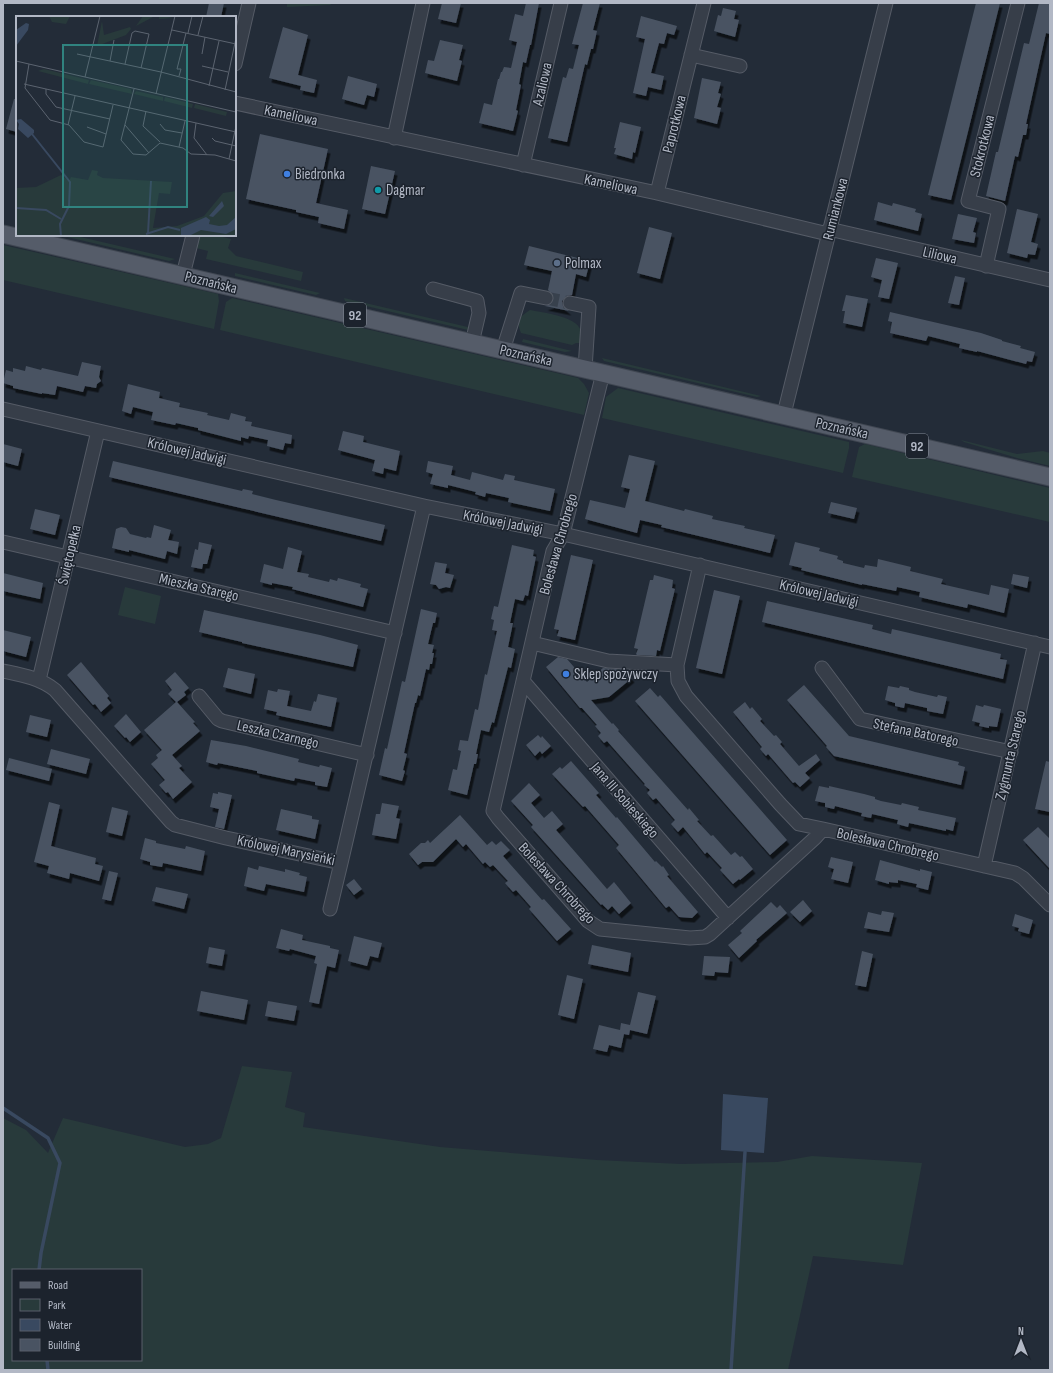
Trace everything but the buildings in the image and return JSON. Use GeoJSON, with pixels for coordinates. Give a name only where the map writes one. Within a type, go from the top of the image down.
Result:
{"type":"FeatureCollection","features":[{"type":"Feature","properties":{"kind":"main road","name":"Poznańska"},"geometry":{"type":"LineString","coordinates":[[3,234],[784,414],[1050,477]]}},
{"type":"Feature","properties":{"kind":"street"},"geometry":{"type":"LineString","coordinates":[[236,60],[249,3]]}},
{"type":"Feature","properties":{"kind":"street"},"geometry":{"type":"LineString","coordinates":[[394,138],[423,3]]}},
{"type":"Feature","properties":{"kind":"street","name":"Azaliowa"},"geometry":{"type":"LineString","coordinates":[[523,165],[561,3]]}},
{"type":"Feature","properties":{"kind":"street","name":"Paprotkowa"},"geometry":{"type":"LineString","coordinates":[[657,194],[704,3]]}},
{"type":"Feature","properties":{"kind":"street","name":"Rumiankowa"},"geometry":{"type":"LineString","coordinates":[[784,414],[886,3]]}},
{"type":"Feature","properties":{"kind":"street","name":"Stokrotkowa"},"geometry":{"type":"LineString","coordinates":[[986,266],[1000,209],[968,201],[1018,3]]}},
{"type":"Feature","properties":{"kind":"street"},"geometry":{"type":"LineString","coordinates":[[691,55],[740,66]]}},
{"type":"Feature","properties":{"kind":"street","name":"Kameliowa"},"geometry":{"type":"LineString","coordinates":[[236,103],[829,231]]}},
{"type":"Feature","properties":{"kind":"street","name":"Liliowa"},"geometry":{"type":"LineString","coordinates":[[829,231],[1050,280]]}},
{"type":"Feature","properties":{"kind":"street"},"geometry":{"type":"LineString","coordinates":[[183,275],[193,236]]}},
{"type":"Feature","properties":{"kind":"street"},"geometry":{"type":"LineString","coordinates":[[433,290],[477,301],[479,313],[472,343]]}},
{"type":"Feature","properties":{"kind":"street"},"geometry":{"type":"LineString","coordinates":[[504,350],[521,293],[546,298]]}},
{"type":"Feature","properties":{"kind":"street"},"geometry":{"type":"LineString","coordinates":[[570,303],[589,307],[585,369]]}},
{"type":"Feature","properties":{"kind":"street","name":"Bolesława Chrobrego"},"geometry":{"type":"LineString","coordinates":[[603,373],[563,534],[553,551],[493,811],[498,818],[588,921],[600,929],[690,938],[705,937],[728,918],[823,829],[1015,873],[1019,875],[1050,905]]}},
{"type":"Feature","properties":{"kind":"street","name":"Królowej Jadwigi"},"geometry":{"type":"LineString","coordinates":[[3,409],[424,506],[563,534],[700,565],[1050,647]]}},
{"type":"Feature","properties":{"kind":"street","name":"Świętopełka"},"geometry":{"type":"LineString","coordinates":[[39,680],[98,431]]}},
{"type":"Feature","properties":{"kind":"street","name":"Królowej Marysieńki"},"geometry":{"type":"LineString","coordinates":[[3,671],[39,680],[55,690],[170,822],[175,825],[226,838],[341,863],[424,506]]}},
{"type":"Feature","properties":{"kind":"street","name":"Mieszka Starego"},"geometry":{"type":"LineString","coordinates":[[3,542],[69,556],[395,633]]}},
{"type":"Feature","properties":{"kind":"street"},"geometry":{"type":"LineString","coordinates":[[700,565],[677,665],[678,681],[681,688],[686,696],[799,824],[823,829]]}},
{"type":"Feature","properties":{"kind":"street"},"geometry":{"type":"LineString","coordinates":[[532,643],[608,661],[677,665]]}},
{"type":"Feature","properties":{"kind":"street","name":"Zygmunta Starego"},"geometry":{"type":"LineString","coordinates":[[984,866],[1035,643]]}},
{"type":"Feature","properties":{"kind":"street","name":"Stefana Batorego"},"geometry":{"type":"LineString","coordinates":[[822,668],[860,719],[1011,752]]}},
{"type":"Feature","properties":{"kind":"street","name":"Jana III Sobieskiego"},"geometry":{"type":"LineString","coordinates":[[523,681],[728,918]]}},
{"type":"Feature","properties":{"kind":"street","name":"Leszka Czarnego"},"geometry":{"type":"LineString","coordinates":[[199,696],[218,719],[222,721],[367,755]]}},
{"type":"Feature","properties":{"kind":"street"},"geometry":{"type":"LineString","coordinates":[[330,909],[341,863]]}},
{"type":"Feature","properties":{"kind":"green space"},"geometry":{"type":"Polygon","coordinates":[[[287,3],[333,3],[330,5],[287,7],[287,3]]]}},
{"type":"Feature","properties":{"kind":"green space"},"geometry":{"type":"Polygon","coordinates":[[[63,236],[76,236],[175,259],[169,261],[63,236]]]}},
{"type":"Feature","properties":{"kind":"green space"},"geometry":{"type":"Polygon","coordinates":[[[199,236],[223,236],[231,239],[228,248],[236,256],[303,272],[301,281],[206,259],[208,251],[196,248],[199,236]]]}},
{"type":"Feature","properties":{"kind":"green space"},"geometry":{"type":"Polygon","coordinates":[[[3,245],[218,294],[219,301],[214,329],[3,280],[3,245]]]}},
{"type":"Feature","properties":{"kind":"green space"},"geometry":{"type":"Polygon","coordinates":[[[235,273],[320,293],[316,295],[235,276],[235,273]]]}},
{"type":"Feature","properties":{"kind":"green space"},"geometry":{"type":"Polygon","coordinates":[[[232,298],[578,378],[584,384],[589,393],[584,415],[220,330],[226,302],[232,298]]]}},
{"type":"Feature","properties":{"kind":"green space"},"geometry":{"type":"Polygon","coordinates":[[[344,298],[472,328],[468,330],[345,301],[344,298]]]}},
{"type":"Feature","properties":{"kind":"green space"},"geometry":{"type":"Polygon","coordinates":[[[530,310],[560,316],[575,323],[580,328],[582,334],[581,343],[572,345],[521,333],[519,322],[521,317],[530,310]]]}},
{"type":"Feature","properties":{"kind":"green space"},"geometry":{"type":"Polygon","coordinates":[[[523,339],[572,351],[565,352],[522,342],[523,339]]]}},
{"type":"Feature","properties":{"kind":"green space"},"geometry":{"type":"Polygon","coordinates":[[[602,358],[761,396],[757,397],[604,361],[602,358]]]}},
{"type":"Feature","properties":{"kind":"green space"},"geometry":{"type":"Polygon","coordinates":[[[618,388],[849,442],[843,473],[602,418],[606,397],[618,388]]]}},
{"type":"Feature","properties":{"kind":"green space"},"geometry":{"type":"Polygon","coordinates":[[[961,440],[1017,454],[1043,451],[1050,453],[1050,466],[1017,458],[961,440]]]}},
{"type":"Feature","properties":{"kind":"green space"},"geometry":{"type":"Polygon","coordinates":[[[865,444],[1050,488],[1050,522],[852,477],[859,447],[865,444]]]}},
{"type":"Feature","properties":{"kind":"green space"},"geometry":{"type":"Polygon","coordinates":[[[125,587],[161,596],[155,624],[118,615],[125,587]]]}},
{"type":"Feature","properties":{"kind":"green space"},"geometry":{"type":"Polygon","coordinates":[[[242,1066],[292,1072],[285,1107],[305,1113],[303,1127],[440,1147],[597,1160],[681,1164],[777,1162],[812,1156],[922,1163],[903,1265],[813,1256],[788,1370],[3,1370],[3,1118],[26,1130],[48,1153],[63,1118],[185,1147],[208,1144],[221,1138],[242,1066]]]}},
{"type":"Feature","properties":{"kind":"water"},"geometry":{"type":"Polygon","coordinates":[[[723,1094],[768,1098],[764,1153],[721,1150],[723,1094]]]}},
{"type":"Feature","properties":{"kind":"waterway"},"geometry":{"type":"LineString","coordinates":[[3,1108],[48,1138],[60,1163],[41,1253],[39,1269]]}},
{"type":"Feature","properties":{"kind":"waterway"},"geometry":{"type":"LineString","coordinates":[[731,1370],[745,1152]]}},
{"type":"Feature","properties":{"kind":"waterway"},"geometry":{"type":"LineString","coordinates":[[47,1361],[48,1370]]}},
{"type":"Feature","properties":{"kind":"tunnel"},"geometry":{"type":"LineString","coordinates":[[546,298],[570,303]]}},
{"type":"Feature","properties":{"kind":"place","name":"Biedronka"},"geometry":{"type":"Point","coordinates":[287,174]}},
{"type":"Feature","properties":{"kind":"place","name":"Dagmar"},"geometry":{"type":"Point","coordinates":[378,190]}},
{"type":"Feature","properties":{"kind":"place","name":"Polmax"},"geometry":{"type":"Point","coordinates":[557,263]}},
{"type":"Feature","properties":{"kind":"place","name":"Sklep spożywczy"},"geometry":{"type":"Point","coordinates":[566,674]}}]}
